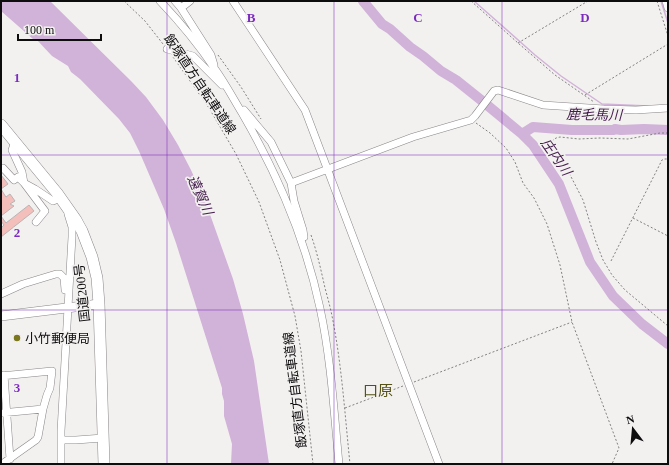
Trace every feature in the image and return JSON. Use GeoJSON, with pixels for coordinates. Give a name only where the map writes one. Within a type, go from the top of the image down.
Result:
{"type":"FeatureCollection","features":[{"type":"Feature","properties":{"kind":"highway","name":"国道200号"},"geometry":{"type":"LineString","coordinates":[[1,124],[63,201],[88,243],[97,278],[99,304],[104,464]]}},
{"type":"Feature","properties":{"kind":"main road"},"geometry":{"type":"LineString","coordinates":[[1,316],[99,304]]}},
{"type":"Feature","properties":{"kind":"street"},"geometry":{"type":"LineString","coordinates":[[160,1],[177,20],[215,69],[259,141],[285,196],[305,251],[325,332],[339,464]]}},
{"type":"Feature","properties":{"kind":"street"},"geometry":{"type":"LineString","coordinates":[[174,1],[181,8],[211,56],[215,69]]}},
{"type":"Feature","properties":{"kind":"street"},"geometry":{"type":"LineString","coordinates":[[181,8],[190,1]]}},
{"type":"Feature","properties":{"kind":"street"},"geometry":{"type":"LineString","coordinates":[[233,1],[305,110],[439,464]]}},
{"type":"Feature","properties":{"kind":"street"},"geometry":{"type":"LineString","coordinates":[[666,1],[668,8]]}},
{"type":"Feature","properties":{"kind":"street"},"geometry":{"type":"LineString","coordinates":[[168,49],[193,56],[231,94],[271,142],[291,183],[294,201],[303,230],[305,251]]}},
{"type":"Feature","properties":{"kind":"street"},"geometry":{"type":"LineString","coordinates":[[291,183],[413,137],[473,118],[494,91],[498,90],[543,105],[636,110],[668,108]]}},
{"type":"Feature","properties":{"kind":"street"},"geometry":{"type":"LineString","coordinates":[[15,142],[12,150],[22,172],[24,183],[45,211],[36,222]]}},
{"type":"Feature","properties":{"kind":"street"},"geometry":{"type":"LineString","coordinates":[[1,169],[3,168],[14,180],[18,178],[53,201],[63,201],[72,227],[67,308],[61,464]]}},
{"type":"Feature","properties":{"kind":"street"},"geometry":{"type":"LineString","coordinates":[[1,294],[23,284],[60,274],[64,278],[67,308]]}},
{"type":"Feature","properties":{"kind":"street"},"geometry":{"type":"LineString","coordinates":[[2,464],[10,459],[36,440],[38,437],[43,409],[50,388],[52,371],[3,375],[4,413],[10,459]]}},
{"type":"Feature","properties":{"kind":"street"},"geometry":{"type":"LineString","coordinates":[[4,413],[43,409]]}},
{"type":"Feature","properties":{"kind":"street"},"geometry":{"type":"LineString","coordinates":[[61,440],[103,438]]}},
{"type":"Feature","properties":{"kind":"path","name":"飯塚直方自転車道線"},"geometry":{"type":"LineString","coordinates":[[124,1],[145,22],[168,49],[209,108],[236,154],[256,196],[280,260],[295,316],[301,351],[313,464]]}},
{"type":"Feature","properties":{"kind":"path"},"geometry":{"type":"LineString","coordinates":[[471,1],[555,75],[604,109]]}},
{"type":"Feature","properties":{"kind":"path"},"geometry":{"type":"LineString","coordinates":[[518,43],[588,1]]}},
{"type":"Feature","properties":{"kind":"path"},"geometry":{"type":"LineString","coordinates":[[657,1],[668,36]]}},
{"type":"Feature","properties":{"kind":"path"},"geometry":{"type":"LineString","coordinates":[[585,96],[668,44]]}},
{"type":"Feature","properties":{"kind":"path"},"geometry":{"type":"LineString","coordinates":[[217,53],[241,87],[262,121]]}},
{"type":"Feature","properties":{"kind":"path"},"geometry":{"type":"LineString","coordinates":[[473,118],[506,148],[515,162],[523,183],[534,198],[547,224],[558,258],[572,322],[619,448],[612,464]]}},
{"type":"Feature","properties":{"kind":"path"},"geometry":{"type":"LineString","coordinates":[[668,133],[628,139],[579,139],[560,137],[552,141],[551,145],[553,150],[568,169],[583,200],[598,248],[612,275],[625,290],[668,326]]}},
{"type":"Feature","properties":{"kind":"path"},"geometry":{"type":"LineString","coordinates":[[611,261],[662,160],[668,159]]}},
{"type":"Feature","properties":{"kind":"path"},"geometry":{"type":"LineString","coordinates":[[633,218],[668,236]]}},
{"type":"Feature","properties":{"kind":"path"},"geometry":{"type":"LineString","coordinates":[[350,464],[345,408],[572,322]]}},
{"type":"Feature","properties":{"kind":"water","name":"遠賀川"},"geometry":{"type":"Polygon","coordinates":[[[1,1],[50,1],[146,97],[163,120],[178,145],[207,206],[233,279],[243,314],[254,361],[269,464],[231,464],[232,444],[224,416],[222,388],[164,209],[130,133],[119,119],[80,79],[71,72],[68,66],[52,56],[37,40],[33,39],[1,11],[1,1]]]}},
{"type":"Feature","properties":{"kind":"building"},"geometry":{"type":"Polygon","coordinates":[[[1,175],[8,184],[1,189],[1,175]]]}},
{"type":"Feature","properties":{"kind":"building"},"geometry":{"type":"Polygon","coordinates":[[[1,189],[6,197],[10,194],[15,201],[10,204],[14,206],[1,216],[1,189]]]}},
{"type":"Feature","properties":{"kind":"building"},"geometry":{"type":"Polygon","coordinates":[[[29,205],[34,211],[1,237],[1,228],[4,225],[1,221],[1,216],[6,223],[29,205]]]}},
{"type":"Feature","properties":{"kind":"waterway","name":"庄内川"},"geometry":{"type":"LineString","coordinates":[[363,1],[382,24],[441,71],[456,80],[481,100],[533,145],[559,184],[590,262],[613,296],[642,324],[668,344]]}},
{"type":"Feature","properties":{"kind":"waterway"},"geometry":{"type":"LineString","coordinates":[[474,1],[561,76],[602,104],[648,106]]}},
{"type":"Feature","properties":{"kind":"waterway"},"geometry":{"type":"LineString","coordinates":[[661,1],[668,23]]}},
{"type":"Feature","properties":{"kind":"waterway","name":"鹿毛馬川"},"geometry":{"type":"LineString","coordinates":[[522,134],[533,127],[572,130],[668,130]]}},
{"type":"Feature","properties":{"kind":"place","name":"小竹郵便局"},"geometry":{"type":"Point","coordinates":[17,338]}},
{"type":"Feature","properties":{"kind":"district","name":"口原"},"geometry":{"type":"Point","coordinates":[378,391]}}]}
